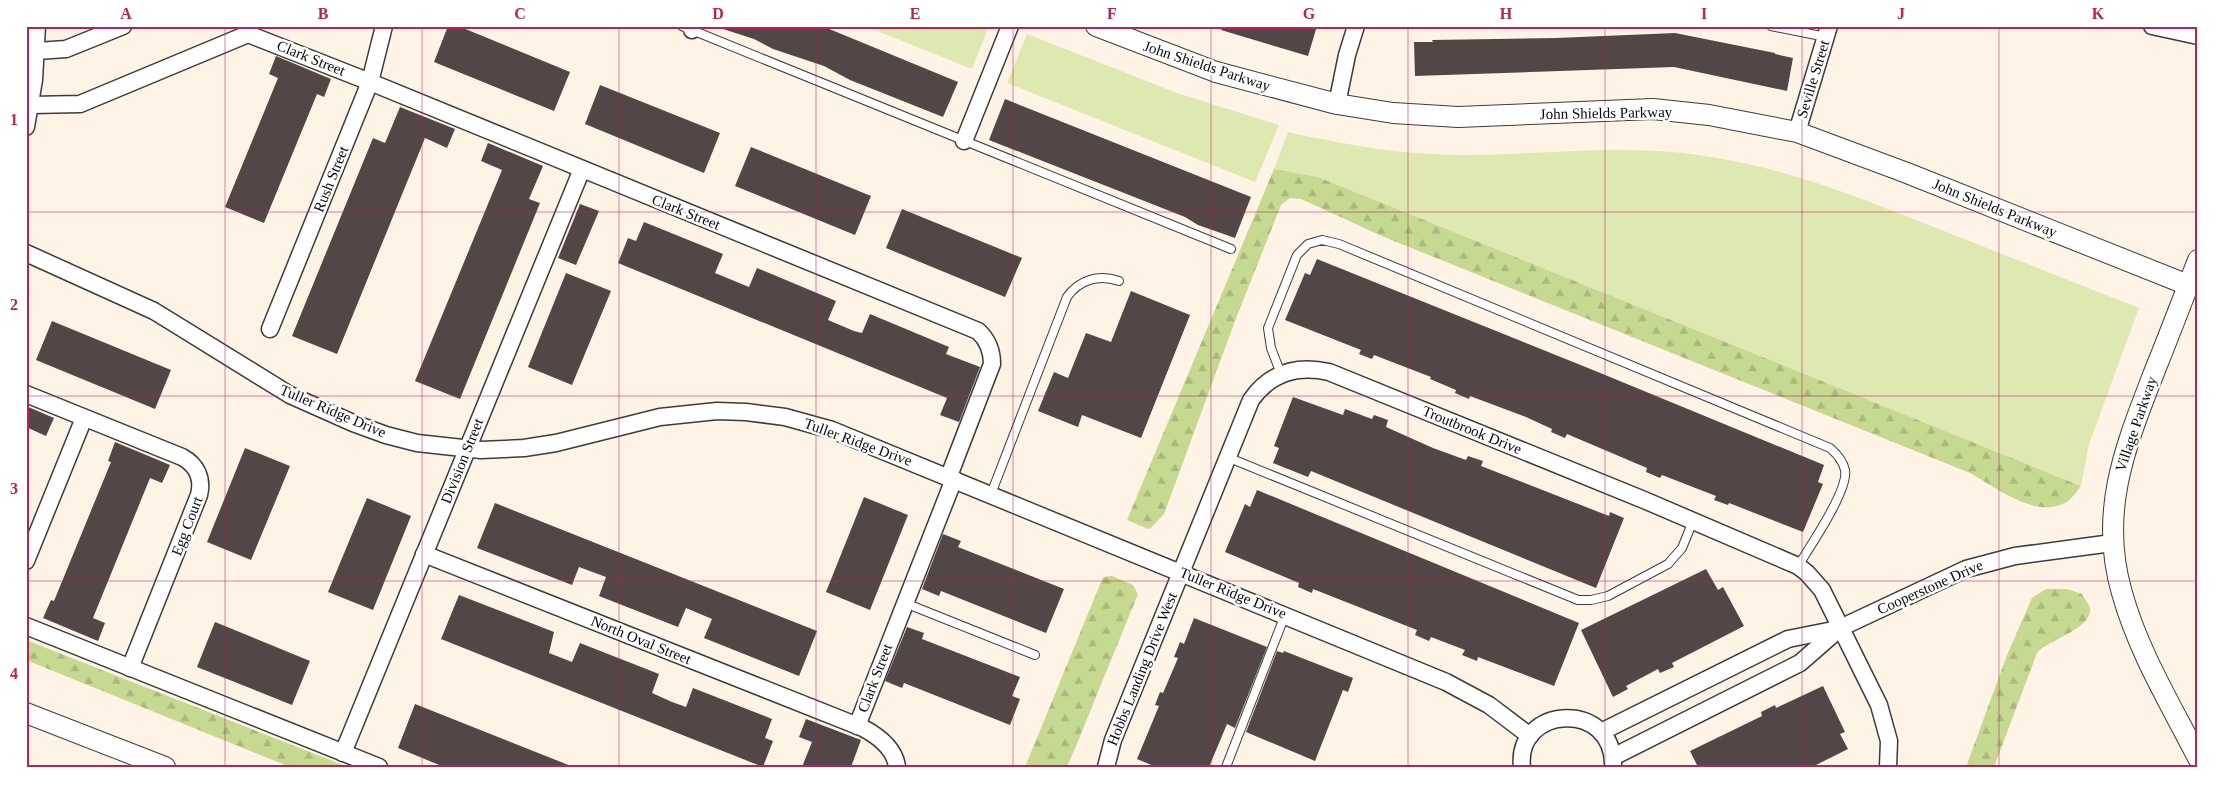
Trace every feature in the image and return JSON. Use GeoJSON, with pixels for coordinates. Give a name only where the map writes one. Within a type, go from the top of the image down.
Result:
{"type":"FeatureCollection","features":[{"type":"Feature","properties":{"kind":"street"},"geometry":{"type":"LineString","coordinates":[[26,127],[31,105],[37,51],[37,26]]}},
{"type":"Feature","properties":{"kind":"street"},"geometry":{"type":"LineString","coordinates":[[37,51],[66,49],[123,26]]}},
{"type":"Feature","properties":{"kind":"street","name":"Rush Street"},"geometry":{"type":"LineString","coordinates":[[270,330],[370,82],[384,26]]}},
{"type":"Feature","properties":{"kind":"street"},"geometry":{"type":"LineString","coordinates":[[964,141],[1010,26]]}},
{"type":"Feature","properties":{"kind":"street","name":"John Shields Parkway"},"geometry":{"type":"LineString","coordinates":[[1096,26],[1216,72],[1337,104],[1393,112],[1458,117],[1653,110],[1709,115],[1797,132],[1907,173],[2190,292]]}},
{"type":"Feature","properties":{"kind":"street"},"geometry":{"type":"LineString","coordinates":[[1337,104],[1347,55],[1356,26]]}},
{"type":"Feature","properties":{"kind":"street"},"geometry":{"type":"LineString","coordinates":[[2152,26],[2198,36]]}},
{"type":"Feature","properties":{"kind":"street"},"geometry":{"type":"LineString","coordinates":[[31,105],[80,104],[248,30]]}},
{"type":"Feature","properties":{"kind":"street","name":"Clark Street"},"geometry":{"type":"LineString","coordinates":[[248,30],[370,82],[978,331],[988,343],[992,364],[952,477],[857,726],[869,731],[887,746],[894,756],[897,767]]}},
{"type":"Feature","properties":{"kind":"street","name":"Seville Street"},"geometry":{"type":"LineString","coordinates":[[1797,132],[1827,32]]}},
{"type":"Feature","properties":{"kind":"street","name":"Division Street"},"geometry":{"type":"LineString","coordinates":[[343,753],[582,169]]}},
{"type":"Feature","properties":{"kind":"street","name":"Tuller Ridge Drive"},"geometry":{"type":"LineString","coordinates":[[26,253],[154,312],[270,384],[332,414],[401,439],[432,446],[467,449],[510,449],[540,446],[674,414],[717,411],[746,412],[799,420],[832,430],[952,477],[1446,682],[1489,705],[1530,736]]}},
{"type":"Feature","properties":{"kind":"street","name":"Village Parkway"},"geometry":{"type":"LineString","coordinates":[[2198,260],[2190,292],[2122,458],[2114,495],[2112,543],[2121,592],[2133,625],[2198,758]]}},
{"type":"Feature","properties":{"kind":"street","name":"Troutbrook Drive"},"geometry":{"type":"LineString","coordinates":[[1181,572],[1251,400],[1266,383],[1281,374],[1307,368],[1329,372],[1798,566],[1822,590],[1883,714],[1889,740],[1888,767]]}},
{"type":"Feature","properties":{"kind":"street","name":"Egg Court"},"geometry":{"type":"LineString","coordinates":[[26,394],[182,457],[194,466],[200,480],[199,495],[130,668]]}},
{"type":"Feature","properties":{"kind":"street"},"geometry":{"type":"LineString","coordinates":[[26,561],[84,418]]}},
{"type":"Feature","properties":{"kind":"street","name":"Cooperstone Drive"},"geometry":{"type":"LineString","coordinates":[[1601,732],[1788,639],[1841,628],[1932,583],[1982,563],[2015,556],[2112,543]]}},
{"type":"Feature","properties":{"kind":"street","name":"North Oval Street"},"geometry":{"type":"LineString","coordinates":[[424,554],[857,726]]}},
{"type":"Feature","properties":{"kind":"street","name":"Hobbs Landing Drive West"},"geometry":{"type":"LineString","coordinates":[[1106,767],[1113,740],[1181,572]]}},
{"type":"Feature","properties":{"kind":"street"},"geometry":{"type":"LineString","coordinates":[[26,626],[379,767]]}},
{"type":"Feature","properties":{"kind":"street","name":"Cooperstone Drive"},"geometry":{"type":"LineString","coordinates":[[1613,762],[1800,664],[1841,628]]}},
{"type":"Feature","properties":{"kind":"street"},"geometry":{"type":"LineString","coordinates":[[26,713],[165,767]]}},
{"type":"Feature","properties":{"kind":"street"},"geometry":{"type":"LineString","coordinates":[[1522,767],[1524,748],[1530,736],[1546,722],[1566,717],[1587,721],[1601,732],[1607,740],[1613,762]]}},
{"type":"Feature","properties":{"kind":"lane"},"geometry":{"type":"LineString","coordinates":[[1771,26],[1827,32]]}},
{"type":"Feature","properties":{"kind":"lane"},"geometry":{"type":"LineString","coordinates":[[689,28],[1231,249]]}},
{"type":"Feature","properties":{"kind":"lane"},"geometry":{"type":"LineString","coordinates":[[1281,374],[1271,348],[1268,328],[1297,255],[1308,244],[1322,240],[1339,244],[1830,448],[1840,457],[1845,471],[1843,488],[1798,566]]}},
{"type":"Feature","properties":{"kind":"lane"},"geometry":{"type":"LineString","coordinates":[[991,494],[1067,297],[1075,287],[1087,280],[1100,277],[1119,281]]}},
{"type":"Feature","properties":{"kind":"lane"},"geometry":{"type":"LineString","coordinates":[[1227,457],[1578,600],[1592,600],[1608,596],[1668,564],[1682,548],[1693,521]]}},
{"type":"Feature","properties":{"kind":"lane"},"geometry":{"type":"LineString","coordinates":[[905,603],[1035,655]]}},
{"type":"Feature","properties":{"kind":"lane"},"geometry":{"type":"LineString","coordinates":[[1226,767],[1285,615]]}},
{"type":"Feature","properties":{"kind":"green space"},"geometry":{"type":"Polygon","coordinates":[[[865,26],[989,26],[972,69],[865,26]]]}},
{"type":"Feature","properties":{"kind":"green space"},"geometry":{"type":"Polygon","coordinates":[[[1027,34],[1177,93],[1279,125],[1255,182],[1007,83],[1027,34]]]}},
{"type":"Feature","properties":{"kind":"green space"},"geometry":{"type":"Polygon","coordinates":[[[1288,132],[1353,145],[1441,155],[1639,150],[1698,155],[1729,160],[1789,174],[1847,193],[2139,308],[2089,444],[2081,486],[1318,177],[1274,169],[1288,132]]]}},
{"type":"Feature","properties":{"kind":"green space"},"geometry":{"type":"Polygon","coordinates":[[[1274,169],[1318,177],[2081,486],[2065,503],[2054,507],[2041,507],[2029,504],[2003,493],[1970,473],[1384,237],[1301,199],[1290,198],[1281,205],[1235,321],[1164,514],[1148,529],[1127,520],[1274,169]]]}},
{"type":"Feature","properties":{"kind":"green space"},"geometry":{"type":"Polygon","coordinates":[[[1112,576],[1133,585],[1138,594],[1067,767],[1025,767],[1103,577],[1112,576]]]}},
{"type":"Feature","properties":{"kind":"green space"},"geometry":{"type":"Polygon","coordinates":[[[2046,589],[2067,589],[2082,594],[2090,608],[2089,615],[2078,628],[2037,653],[1994,767],[1966,767],[2007,655],[2032,598],[2046,589]]]}},
{"type":"Feature","properties":{"kind":"green space"},"geometry":{"type":"Polygon","coordinates":[[[26,640],[348,767],[290,767],[26,660],[26,640]]]}},
{"type":"Feature","properties":{"kind":"building"},"geometry":{"type":"Polygon","coordinates":[[[448,26],[458,26],[570,72],[554,111],[434,62],[448,26]]]}},
{"type":"Feature","properties":{"kind":"building"},"geometry":{"type":"Polygon","coordinates":[[[723,26],[822,26],[958,82],[943,117],[850,80],[824,66],[773,49],[754,39],[723,29],[723,26]]]}},
{"type":"Feature","properties":{"kind":"building"},"geometry":{"type":"Polygon","coordinates":[[[1222,26],[1317,26],[1308,56],[1221,30],[1222,26]]]}},
{"type":"Feature","properties":{"kind":"building"},"geometry":{"type":"Polygon","coordinates":[[[1675,33],[1793,58],[1787,91],[1674,67],[1415,76],[1414,42],[1675,33]]]}},
{"type":"Feature","properties":{"kind":"building"},"geometry":{"type":"Polygon","coordinates":[[[276,56],[331,79],[324,97],[317,94],[264,223],[225,207],[278,78],[269,74],[276,56]]]}},
{"type":"Feature","properties":{"kind":"building"},"geometry":{"type":"Polygon","coordinates":[[[600,85],[720,133],[704,173],[585,124],[600,85]]]}},
{"type":"Feature","properties":{"kind":"building"},"geometry":{"type":"Polygon","coordinates":[[[1005,99],[1251,197],[1235,238],[1198,225],[1185,217],[989,140],[1005,99]]]}},
{"type":"Feature","properties":{"kind":"building"},"geometry":{"type":"Polygon","coordinates":[[[400,107],[455,129],[447,148],[425,138],[337,354],[292,336],[373,138],[385,143],[400,107]]]}},
{"type":"Feature","properties":{"kind":"building"},"geometry":{"type":"Polygon","coordinates":[[[488,143],[543,166],[529,199],[540,203],[460,399],[415,381],[502,170],[481,161],[488,143]]]}},
{"type":"Feature","properties":{"kind":"building"},"geometry":{"type":"Polygon","coordinates":[[[751,147],[871,196],[855,235],[735,186],[751,147]]]}},
{"type":"Feature","properties":{"kind":"building"},"geometry":{"type":"Polygon","coordinates":[[[580,204],[599,211],[576,265],[558,258],[580,204]]]}},
{"type":"Feature","properties":{"kind":"building"},"geometry":{"type":"Polygon","coordinates":[[[902,209],[1022,258],[1005,297],[886,248],[902,209]]]}},
{"type":"Feature","properties":{"kind":"building"},"geometry":{"type":"Polygon","coordinates":[[[644,222],[723,254],[715,273],[749,287],[757,268],[836,301],[828,320],[854,331],[862,333],[870,314],[949,347],[946,354],[980,367],[959,422],[940,415],[947,398],[618,263],[628,238],[636,241],[644,222]]]}},
{"type":"Feature","properties":{"kind":"building"},"geometry":{"type":"Polygon","coordinates":[[[1317,259],[1824,465],[1818,482],[1823,484],[1803,532],[1729,503],[1728,505],[1714,500],[1716,496],[1662,475],[1660,478],[1646,472],[1647,468],[1567,434],[1565,438],[1551,432],[1552,429],[1526,417],[1470,396],[1469,399],[1455,393],[1456,390],[1430,379],[1431,377],[1374,355],[1372,359],[1359,354],[1361,350],[1285,320],[1305,273],[1310,275],[1317,259]]]}},
{"type":"Feature","properties":{"kind":"building"},"geometry":{"type":"Polygon","coordinates":[[[566,273],[611,291],[572,385],[528,367],[566,273]]]}},
{"type":"Feature","properties":{"kind":"building"},"geometry":{"type":"Polygon","coordinates":[[[1131,291],[1190,315],[1141,438],[1082,415],[1078,427],[1038,411],[1054,372],[1068,378],[1086,333],[1111,342],[1131,291]]]}},
{"type":"Feature","properties":{"kind":"building"},"geometry":{"type":"Polygon","coordinates":[[[52,321],[171,370],[155,409],[36,360],[52,321]]]}},
{"type":"Feature","properties":{"kind":"building"},"geometry":{"type":"Polygon","coordinates":[[[1293,397],[1343,415],[1345,409],[1372,419],[1374,415],[1388,420],[1386,427],[1433,448],[1466,460],[1468,456],[1483,461],[1481,466],[1609,516],[1610,512],[1624,518],[1596,588],[1311,471],[1308,477],[1273,463],[1279,448],[1274,446],[1293,397]]]}},
{"type":"Feature","properties":{"kind":"building"},"geometry":{"type":"Polygon","coordinates":[[[26,406],[54,418],[46,436],[26,427],[26,406]]]}},
{"type":"Feature","properties":{"kind":"building"},"geometry":{"type":"Polygon","coordinates":[[[115,442],[170,465],[162,483],[150,478],[93,618],[105,623],[98,641],[43,618],[51,600],[54,601],[111,462],[108,461],[115,442]]]}},
{"type":"Feature","properties":{"kind":"building"},"geometry":{"type":"Polygon","coordinates":[[[245,448],[290,466],[251,560],[207,542],[245,448]]]}},
{"type":"Feature","properties":{"kind":"building"},"geometry":{"type":"Polygon","coordinates":[[[1257,490],[1579,623],[1554,686],[1478,657],[1477,661],[1462,655],[1465,650],[1431,637],[1429,641],[1415,635],[1417,630],[1313,589],[1312,593],[1298,587],[1299,583],[1225,552],[1245,504],[1250,507],[1257,490]]]}},
{"type":"Feature","properties":{"kind":"building"},"geometry":{"type":"Polygon","coordinates":[[[864,497],[908,515],[870,610],[826,592],[864,497]]]}},
{"type":"Feature","properties":{"kind":"building"},"geometry":{"type":"Polygon","coordinates":[[[367,498],[411,516],[373,610],[328,592],[367,498]]]}},
{"type":"Feature","properties":{"kind":"building"},"geometry":{"type":"Polygon","coordinates":[[[495,503],[817,631],[799,676],[704,638],[712,619],[686,608],[678,627],[599,596],[606,577],[579,567],[572,585],[477,548],[495,503]]]}},
{"type":"Feature","properties":{"kind":"building"},"geometry":{"type":"Polygon","coordinates":[[[943,534],[961,541],[958,547],[1064,589],[1046,633],[941,591],[939,596],[922,589],[943,534]]]}},
{"type":"Feature","properties":{"kind":"building"},"geometry":{"type":"Polygon","coordinates":[[[1706,569],[1718,590],[1723,587],[1744,626],[1672,663],[1674,667],[1660,673],[1658,669],[1626,686],[1628,689],[1613,697],[1581,630],[1706,569]]]}},
{"type":"Feature","properties":{"kind":"building"},"geometry":{"type":"Polygon","coordinates":[[[459,595],[554,632],[549,653],[572,662],[580,643],[659,674],[652,693],[672,702],[686,707],[693,688],[772,719],[765,738],[773,741],[763,767],[441,639],[459,595]]]}},
{"type":"Feature","properties":{"kind":"building"},"geometry":{"type":"Polygon","coordinates":[[[1194,618],[1267,647],[1235,728],[1227,724],[1209,767],[1156,767],[1137,759],[1159,706],[1155,705],[1160,692],[1163,693],[1178,658],[1174,657],[1180,642],[1184,644],[1194,618]]]}},
{"type":"Feature","properties":{"kind":"building"},"geometry":{"type":"Polygon","coordinates":[[[215,622],[310,661],[292,705],[197,667],[215,622]]]}},
{"type":"Feature","properties":{"kind":"building"},"geometry":{"type":"Polygon","coordinates":[[[907,627],[924,633],[922,639],[1020,677],[1012,696],[1020,699],[1010,725],[904,683],[902,688],[885,681],[907,627]]]}},
{"type":"Feature","properties":{"kind":"building"},"geometry":{"type":"Polygon","coordinates":[[[1277,651],[1283,653],[1284,651],[1353,678],[1348,692],[1343,690],[1315,761],[1246,732],[1277,651]]]}},
{"type":"Feature","properties":{"kind":"building"},"geometry":{"type":"Polygon","coordinates":[[[1823,686],[1845,732],[1840,734],[1848,749],[1812,767],[1698,767],[1690,751],[1762,716],[1761,712],[1775,705],[1776,708],[1823,686]]]}},
{"type":"Feature","properties":{"kind":"building"},"geometry":{"type":"Polygon","coordinates":[[[415,704],[571,767],[444,767],[398,748],[415,704]]]}},
{"type":"Feature","properties":{"kind":"building"},"geometry":{"type":"Polygon","coordinates":[[[806,719],[861,740],[851,767],[802,767],[812,742],[799,737],[806,719]]]}}]}
